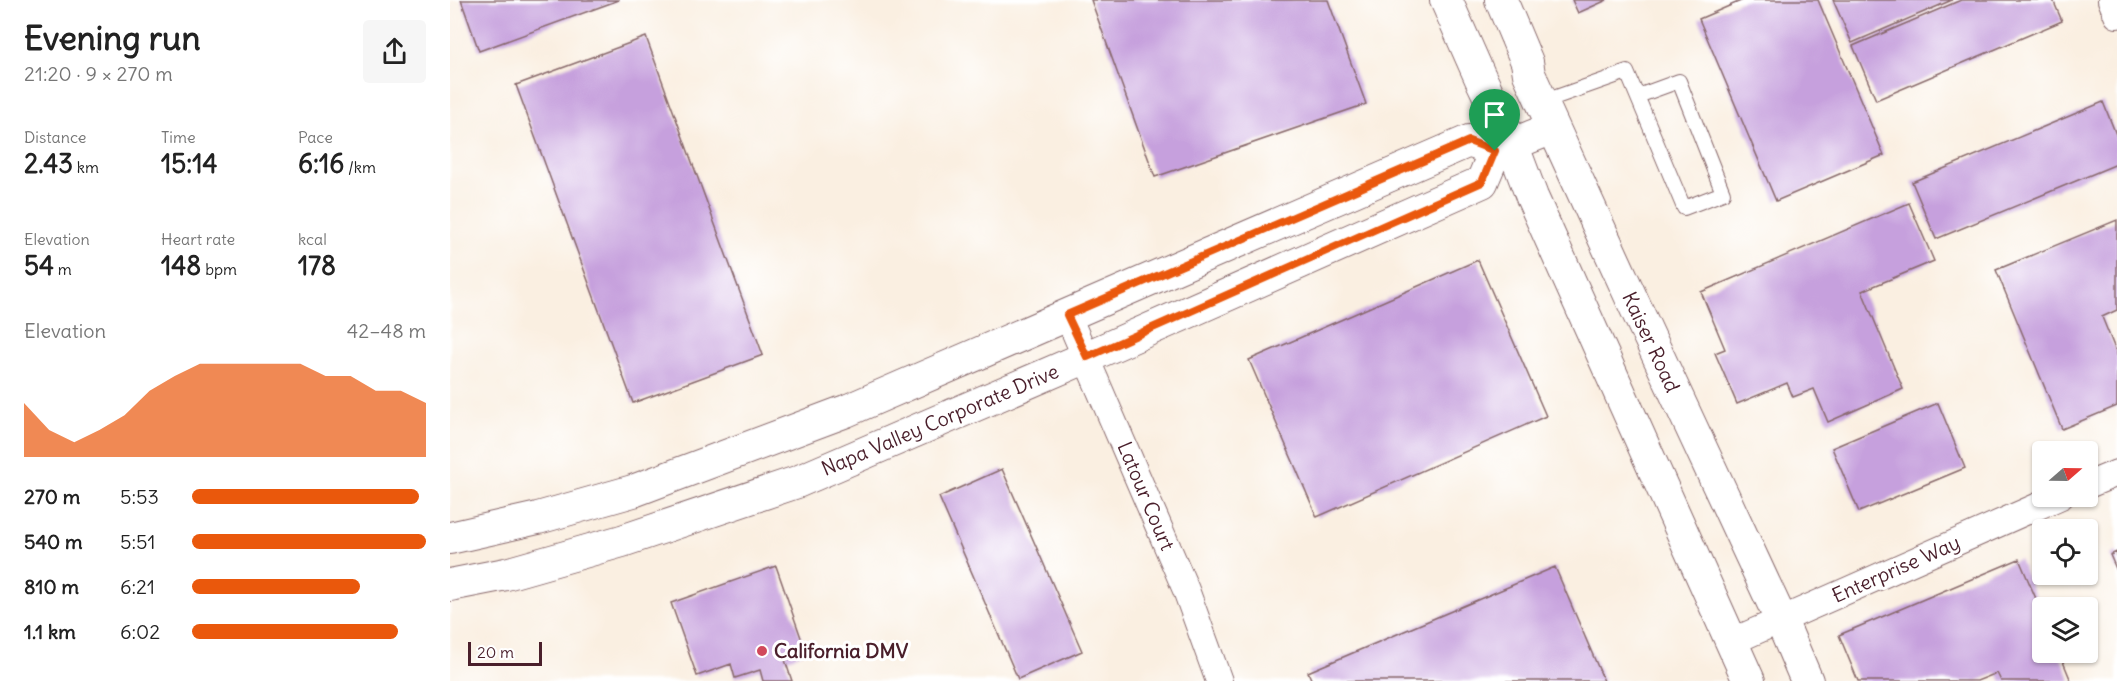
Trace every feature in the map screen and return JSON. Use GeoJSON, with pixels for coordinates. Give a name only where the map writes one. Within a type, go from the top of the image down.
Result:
{"type":"FeatureCollection","features":[{"type":"Feature","properties":{"kind":"street"},"geometry":{"type":"LineString","coordinates":[[1446,0],[1480,77],[1504,148],[1532,198],[1749,681]]}},
{"type":"Feature","properties":{"kind":"street","name":"Kaiser Road"},"geometry":{"type":"LineString","coordinates":[[1501,0],[1548,115],[1807,681]]}},
{"type":"Feature","properties":{"kind":"street"},"geometry":{"type":"LineString","coordinates":[[2111,0],[2117,15]]}},
{"type":"Feature","properties":{"kind":"street"},"geometry":{"type":"LineString","coordinates":[[450,538],[538,518],[643,487],[846,411],[1469,141],[1504,148],[1548,115]]}},
{"type":"Feature","properties":{"kind":"street","name":"Napa Valley Corporate Drive"},"geometry":{"type":"LineString","coordinates":[[450,585],[506,574],[622,541],[797,482],[1087,357],[1482,182],[1504,148]]}},
{"type":"Feature","properties":{"kind":"street","name":"Latour Court"},"geometry":{"type":"LineString","coordinates":[[1067,315],[1186,590],[1219,681]]}},
{"type":"Feature","properties":{"kind":"street"},"geometry":{"type":"LineString","coordinates":[[2098,481],[2117,473]]}},
{"type":"Feature","properties":{"kind":"street","name":"Enterprise Way"},"geometry":{"type":"LineString","coordinates":[[1731,642],[2036,507]]}},
{"type":"Feature","properties":{"kind":"lane"},"geometry":{"type":"LineString","coordinates":[[1548,115],[1628,72],[1684,208],[1723,193],[1679,81],[1638,96]]}},
{"type":"Feature","properties":{"kind":"building"},"geometry":{"type":"Polygon","coordinates":[[[461,0],[619,0],[479,51],[461,0]]]}},
{"type":"Feature","properties":{"kind":"building"},"geometry":{"type":"Polygon","coordinates":[[[1091,0],[1328,0],[1366,104],[1155,177],[1091,0]]]}},
{"type":"Feature","properties":{"kind":"building"},"geometry":{"type":"Polygon","coordinates":[[[1572,0],[1607,0],[1578,13],[1572,0]]]}},
{"type":"Feature","properties":{"kind":"building"},"geometry":{"type":"Polygon","coordinates":[[[1743,0],[1818,0],[1884,155],[1776,201],[1699,19],[1743,0]]]}},
{"type":"Feature","properties":{"kind":"building"},"geometry":{"type":"Polygon","coordinates":[[[1833,0],[1952,0],[1852,43],[1833,0]]]}},
{"type":"Feature","properties":{"kind":"building"},"geometry":{"type":"Polygon","coordinates":[[[1961,0],[2053,0],[2062,21],[1876,100],[1853,46],[1961,0]]]}},
{"type":"Feature","properties":{"kind":"building"},"geometry":{"type":"Polygon","coordinates":[[[646,37],[763,355],[633,403],[516,85],[646,37]]]}},
{"type":"Feature","properties":{"kind":"building"},"geometry":{"type":"Polygon","coordinates":[[[2103,102],[2117,137],[2117,164],[1936,239],[1912,182],[2103,102]]]}},
{"type":"Feature","properties":{"kind":"building"},"geometry":{"type":"Polygon","coordinates":[[[1909,203],[1934,261],[1862,291],[1903,389],[1828,422],[1814,389],[1793,397],[1787,383],[1737,404],[1715,353],[1725,349],[1701,292],[1909,203]]]}},
{"type":"Feature","properties":{"kind":"building"},"geometry":{"type":"Polygon","coordinates":[[[2117,220],[2117,310],[2102,317],[2117,354],[2117,406],[2062,429],[1996,270],[2117,220]]]}},
{"type":"Feature","properties":{"kind":"building"},"geometry":{"type":"Polygon","coordinates":[[[1478,260],[1546,416],[1317,517],[1249,360],[1478,260]]]}},
{"type":"Feature","properties":{"kind":"building"},"geometry":{"type":"Polygon","coordinates":[[[1938,403],[1965,468],[1859,512],[1832,448],[1938,403]]]}},
{"type":"Feature","properties":{"kind":"building"},"geometry":{"type":"Polygon","coordinates":[[[1002,469],[1082,651],[1018,679],[939,497],[1002,469]]]}},
{"type":"Feature","properties":{"kind":"building"},"geometry":{"type":"Polygon","coordinates":[[[2117,552],[2117,571],[2110,555],[2117,552]]]}},
{"type":"Feature","properties":{"kind":"building"},"geometry":{"type":"Polygon","coordinates":[[[2019,559],[2035,597],[2032,597],[2032,663],[2064,663],[2071,681],[2001,681],[1997,673],[1977,681],[1858,681],[1839,635],[2019,559]]]}},
{"type":"Feature","properties":{"kind":"building"},"geometry":{"type":"Polygon","coordinates":[[[776,566],[806,652],[785,660],[792,681],[763,681],[760,670],[735,678],[731,664],[697,676],[671,603],[776,566]]]}},
{"type":"Feature","properties":{"kind":"building"},"geometry":{"type":"Polygon","coordinates":[[[1555,567],[1604,681],[1312,681],[1308,672],[1555,567]]]}},
{"type":"Feature","properties":{"kind":"place","name":"California DMV"},"geometry":{"type":"Point","coordinates":[762,651]}},
{"type":"Feature","properties":{"kind":"route"},"geometry":{"type":"LineString","coordinates":[[1469,141],[1495,151],[1482,182],[1087,357],[1067,315],[1469,141]]}}]}
